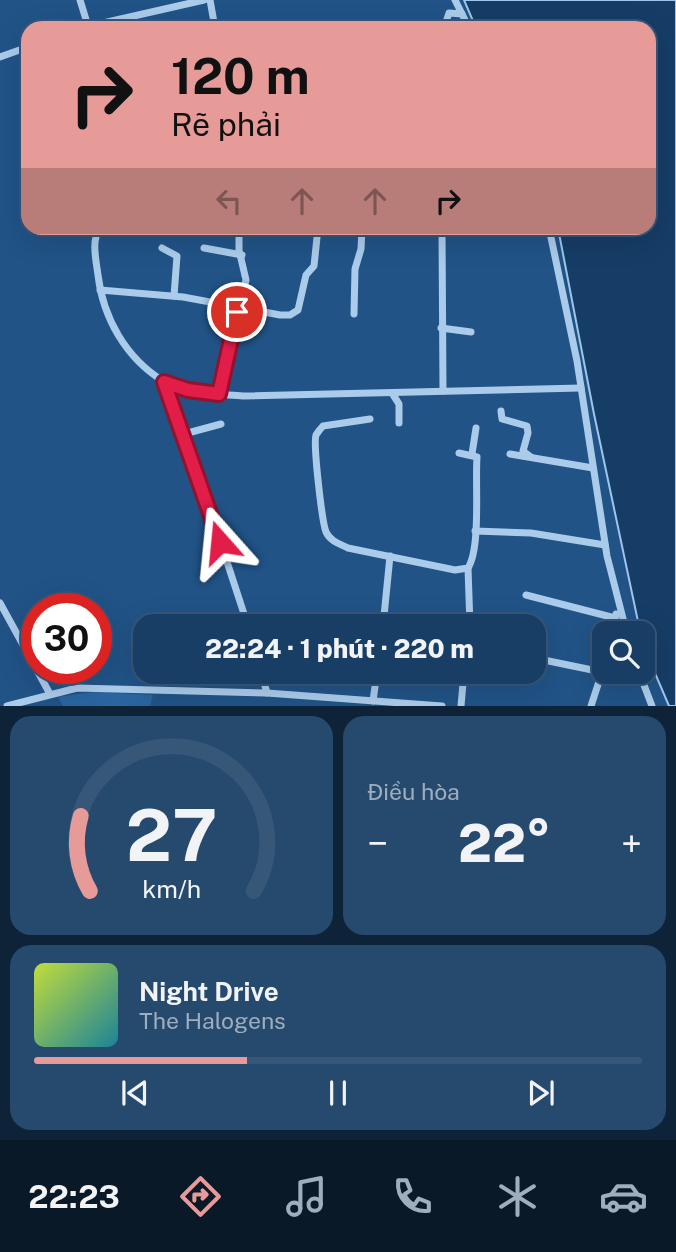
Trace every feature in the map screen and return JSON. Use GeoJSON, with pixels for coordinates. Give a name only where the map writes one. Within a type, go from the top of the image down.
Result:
{"type":"FeatureCollection","features":[{"type":"Feature","properties":{"kind":"street"},"geometry":{"type":"LineString","coordinates":[[80,0],[84,21]]}},
{"type":"Feature","properties":{"kind":"street"},"geometry":{"type":"LineString","coordinates":[[111,21],[204,0]]}},
{"type":"Feature","properties":{"kind":"street"},"geometry":{"type":"LineString","coordinates":[[210,0],[214,21]]}},
{"type":"Feature","properties":{"kind":"street"},"geometry":{"type":"LineString","coordinates":[[455,0],[466,21]]}},
{"type":"Feature","properties":{"kind":"street"},"geometry":{"type":"LineString","coordinates":[[446,21],[449,13],[462,14]]}},
{"type":"Feature","properties":{"kind":"street"},"geometry":{"type":"LineString","coordinates":[[0,57],[21,50]]}},
{"type":"Feature","properties":{"kind":"street"},"geometry":{"type":"LineString","coordinates":[[98,235],[95,243],[100,290],[108,317],[122,341],[140,361],[164,382],[188,390],[219,394],[581,388]]}},
{"type":"Feature","properties":{"kind":"street"},"geometry":{"type":"LineString","coordinates":[[219,394],[246,280],[240,235]]}},
{"type":"Feature","properties":{"kind":"street"},"geometry":{"type":"LineString","coordinates":[[100,290],[174,296],[280,315],[297,312],[306,275],[314,266],[317,235]]}},
{"type":"Feature","properties":{"kind":"street"},"geometry":{"type":"LineString","coordinates":[[354,314],[355,269],[362,235]]}},
{"type":"Feature","properties":{"kind":"street"},"geometry":{"type":"LineString","coordinates":[[442,235],[443,391]]}},
{"type":"Feature","properties":{"kind":"street"},"geometry":{"type":"LineString","coordinates":[[550,235],[581,388],[605,545],[623,621]]}},
{"type":"Feature","properties":{"kind":"street"},"geometry":{"type":"LineString","coordinates":[[162,248],[177,256],[174,296]]}},
{"type":"Feature","properties":{"kind":"street"},"geometry":{"type":"LineString","coordinates":[[204,248],[242,255]]}},
{"type":"Feature","properties":{"kind":"street"},"geometry":{"type":"LineString","coordinates":[[441,328],[471,332]]}},
{"type":"Feature","properties":{"kind":"street"},"geometry":{"type":"LineString","coordinates":[[164,382],[244,614]]}},
{"type":"Feature","properties":{"kind":"street"},"geometry":{"type":"LineString","coordinates":[[392,393],[399,404],[399,423]]}},
{"type":"Feature","properties":{"kind":"street"},"geometry":{"type":"LineString","coordinates":[[500,411],[502,419],[527,426],[523,451],[532,458]]}},
{"type":"Feature","properties":{"kind":"street"},"geometry":{"type":"LineString","coordinates":[[370,419],[323,426],[316,435],[314,463],[320,478],[326,532],[333,541],[348,548],[456,570],[468,568]]}},
{"type":"Feature","properties":{"kind":"street"},"geometry":{"type":"LineString","coordinates":[[184,434],[220,424]]}},
{"type":"Feature","properties":{"kind":"street"},"geometry":{"type":"LineString","coordinates":[[472,454],[476,428]]}},
{"type":"Feature","properties":{"kind":"street"},"geometry":{"type":"LineString","coordinates":[[459,453],[477,457],[475,531],[468,568],[470,614]]}},
{"type":"Feature","properties":{"kind":"street"},"geometry":{"type":"LineString","coordinates":[[510,454],[593,468]]}},
{"type":"Feature","properties":{"kind":"street"},"geometry":{"type":"LineString","coordinates":[[475,531],[531,533],[605,545]]}},
{"type":"Feature","properties":{"kind":"street"},"geometry":{"type":"LineString","coordinates":[[384,614],[390,556]]}},
{"type":"Feature","properties":{"kind":"street"},"geometry":{"type":"LineString","coordinates":[[526,595],[615,618]]}},
{"type":"Feature","properties":{"kind":"street"},"geometry":{"type":"LineString","coordinates":[[0,603],[50,694]]}},
{"type":"Feature","properties":{"kind":"street"},"geometry":{"type":"LineString","coordinates":[[614,621],[618,605]]}},
{"type":"Feature","properties":{"kind":"street"},"geometry":{"type":"LineString","coordinates":[[546,660],[592,667]]}},
{"type":"Feature","properties":{"kind":"street"},"geometry":{"type":"LineString","coordinates":[[264,684],[267,693]]}},
{"type":"Feature","properties":{"kind":"street"},"geometry":{"type":"LineString","coordinates":[[373,701],[375,684]]}},
{"type":"Feature","properties":{"kind":"street"},"geometry":{"type":"LineString","coordinates":[[461,706],[463,684]]}},
{"type":"Feature","properties":{"kind":"street"},"geometry":{"type":"LineString","coordinates":[[591,706],[598,684]]}},
{"type":"Feature","properties":{"kind":"street"},"geometry":{"type":"LineString","coordinates":[[644,684],[652,706]]}},
{"type":"Feature","properties":{"kind":"street"},"geometry":{"type":"LineString","coordinates":[[7,706],[77,688],[267,693],[442,706]]}},
{"type":"Feature","properties":{"kind":"shaded area"},"geometry":{"type":"Polygon","coordinates":[[[464,0],[676,0],[676,706],[669,706],[655,673],[655,621],[638,621],[559,235],[656,235],[656,21],[473,21],[464,0]]]}},
{"type":"Feature","properties":{"kind":"shaded area"},"geometry":{"type":"Polygon","coordinates":[[[92,692],[153,695],[150,706],[63,706],[58,697],[92,692]]]}},
{"type":"Feature","properties":{"kind":"route"},"geometry":{"type":"LineString","coordinates":[[220,542],[164,382],[188,390],[219,394],[237,312]]}}]}
